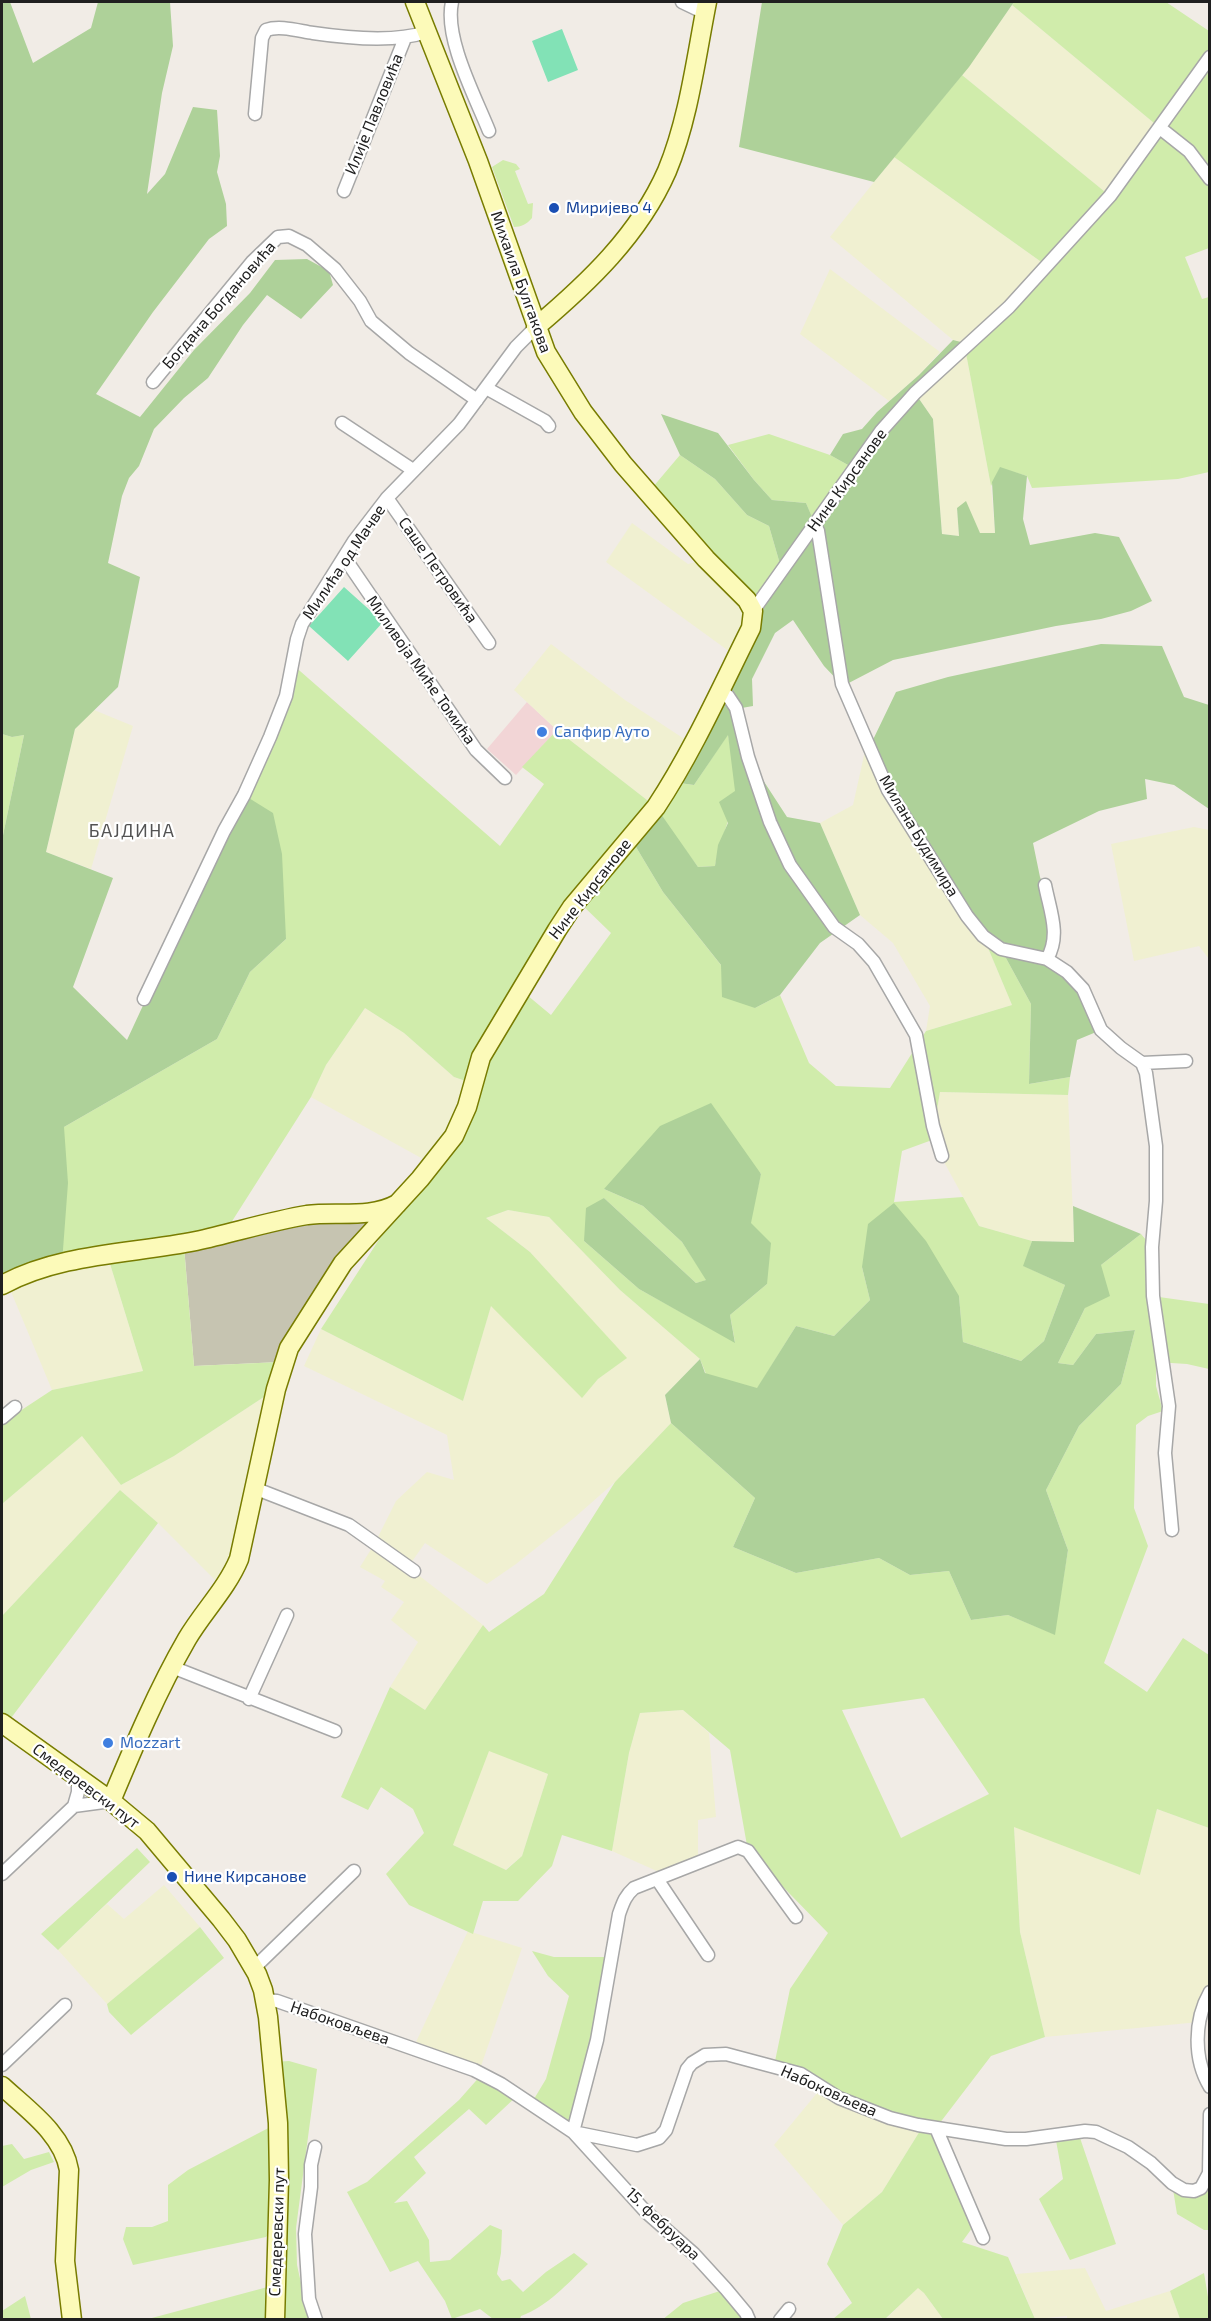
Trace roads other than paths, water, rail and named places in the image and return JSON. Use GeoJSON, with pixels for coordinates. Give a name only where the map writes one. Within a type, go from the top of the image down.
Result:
{"type":"FeatureCollection","features":[{"type":"Feature","properties":{"kind":"street","name":"Михаила Булгакова"},"geometry":{"type":"LineString","coordinates":[[415,2],[478,161],[546,352],[601,437],[647,494],[747,600],[753,611]]}},
{"type":"Feature","properties":{"kind":"street"},"geometry":{"type":"LineString","coordinates":[[452,2],[450,20],[454,39],[489,131]]}},
{"type":"Feature","properties":{"kind":"street"},"geometry":{"type":"LineString","coordinates":[[536,327],[566,302],[622,244],[651,201],[667,169],[680,132],[706,7],[682,2]]}},
{"type":"Feature","properties":{"kind":"street"},"geometry":{"type":"LineString","coordinates":[[255,114],[262,38],[266,30],[278,29],[337,36],[405,38],[426,32]]}},
{"type":"Feature","properties":{"kind":"street","name":"Илије Павловића"},"geometry":{"type":"LineString","coordinates":[[344,191],[405,38]]}},
{"type":"Feature","properties":{"kind":"street","name":"Нине Кирсанове"},"geometry":{"type":"LineString","coordinates":[[111,1801],[148,1714],[186,1640],[236,1566],[245,1540],[276,1389],[289,1348],[343,1263],[401,1202],[454,1137],[467,1107],[481,1057],[572,907],[656,807],[672,782],[751,628],[753,611],[868,448],[900,408],[1024,290],[1110,196],[1209,57]]}},
{"type":"Feature","properties":{"kind":"street"},"geometry":{"type":"LineString","coordinates":[[1160,128],[1189,152],[1209,179]]}},
{"type":"Feature","properties":{"kind":"street","name":"Богдана Богдановића"},"geometry":{"type":"LineString","coordinates":[[153,381],[252,262],[278,237],[289,236],[307,245],[335,269],[360,301],[371,321],[409,353],[477,400]]}},
{"type":"Feature","properties":{"kind":"street","name":"Милића од Мачве"},"geometry":{"type":"LineString","coordinates":[[144,999],[267,746],[285,696],[299,631],[344,557],[387,498],[459,424],[516,347],[536,327]]}},
{"type":"Feature","properties":{"kind":"street"},"geometry":{"type":"LineString","coordinates":[[486,388],[545,420],[549,426]]}},
{"type":"Feature","properties":{"kind":"street"},"geometry":{"type":"LineString","coordinates":[[342,423],[413,470]]}},
{"type":"Feature","properties":{"kind":"street","name":"Саше Петровића"},"geometry":{"type":"LineString","coordinates":[[387,498],[489,643]]}},
{"type":"Feature","properties":{"kind":"street","name":"Милана Будимира"},"geometry":{"type":"LineString","coordinates":[[815,525],[818,531],[842,684],[888,790],[967,916],[983,936],[1001,949],[1047,958],[1067,972],[1083,989],[1101,1030],[1120,1048],[1142,1063]]}},
{"type":"Feature","properties":{"kind":"street","name":"Миливоја Миће Томића"},"geometry":{"type":"LineString","coordinates":[[344,557],[476,750],[505,778]]}},
{"type":"Feature","properties":{"kind":"street"},"geometry":{"type":"LineString","coordinates":[[720,690],[728,696],[736,708],[748,757],[770,822],[790,865],[834,927],[858,944],[874,962],[916,1035],[933,1126],[942,1156]]}},
{"type":"Feature","properties":{"kind":"street"},"geometry":{"type":"LineString","coordinates":[[1045,885],[1055,936],[1047,958]]}},
{"type":"Feature","properties":{"kind":"street"},"geometry":{"type":"LineString","coordinates":[[1172,1530],[1166,1453],[1168,1407],[1153,1296],[1152,1246],[1156,1200],[1156,1146],[1151,1102],[1142,1063],[1186,1061]]}},
{"type":"Feature","properties":{"kind":"street"},"geometry":{"type":"LineString","coordinates":[[2,1285],[32,1272],[62,1263],[196,1240],[303,1216],[329,1212],[384,1210],[401,1202]]}},
{"type":"Feature","properties":{"kind":"street"},"geometry":{"type":"LineString","coordinates":[[2,1418],[15,1407]]}},
{"type":"Feature","properties":{"kind":"street"},"geometry":{"type":"LineString","coordinates":[[254,1488],[349,1525],[414,1571]]}},
{"type":"Feature","properties":{"kind":"street"},"geometry":{"type":"LineString","coordinates":[[249,1699],[287,1615]]}},
{"type":"Feature","properties":{"kind":"street"},"geometry":{"type":"LineString","coordinates":[[172,1667],[335,1731]]}},
{"type":"Feature","properties":{"kind":"street","name":"Смедеревски пут"},"geometry":{"type":"LineString","coordinates":[[2,1723],[140,1824],[164,1848],[227,1926],[254,1968],[265,2000],[272,2055],[279,2155],[274,2319]]}},
{"type":"Feature","properties":{"kind":"street"},"geometry":{"type":"LineString","coordinates":[[2,1874],[74,1806],[78,1792],[78,1777]]}},
{"type":"Feature","properties":{"kind":"street"},"geometry":{"type":"LineString","coordinates":[[74,1806],[111,1801]]}},
{"type":"Feature","properties":{"kind":"street"},"geometry":{"type":"LineString","coordinates":[[573,2132],[600,2029],[619,1914],[625,1897],[634,1888],[743,1847],[796,1917]]}},
{"type":"Feature","properties":{"kind":"street"},"geometry":{"type":"LineString","coordinates":[[254,1968],[354,1871]]}},
{"type":"Feature","properties":{"kind":"street"},"geometry":{"type":"LineString","coordinates":[[657,1879],[708,1955]]}},
{"type":"Feature","properties":{"kind":"street"},"geometry":{"type":"LineString","coordinates":[[1209,1992],[1199,2022],[1197,2044],[1209,2087]]}},
{"type":"Feature","properties":{"kind":"street","name":"Набоковљева"},"geometry":{"type":"LineString","coordinates":[[265,2000],[277,2001],[474,2070],[573,2132],[637,2145],[659,2138],[666,2130],[687,2069],[698,2058],[715,2054],[739,2056],[801,2074],[839,2098],[862,2108],[890,2118],[936,2128],[1006,2139],[1026,2139],[1085,2131],[1096,2132],[1128,2147],[1184,2190],[1194,2191],[1201,2188],[1209,2173],[1209,2115]]}},
{"type":"Feature","properties":{"kind":"street"},"geometry":{"type":"LineString","coordinates":[[2,2066],[65,2005]]}},
{"type":"Feature","properties":{"kind":"street"},"geometry":{"type":"LineString","coordinates":[[2,2086],[53,2136],[68,2160],[65,2261],[72,2319]]}},
{"type":"Feature","properties":{"kind":"street"},"geometry":{"type":"LineString","coordinates":[[936,2128],[983,2238]]}},
{"type":"Feature","properties":{"kind":"street","name":"15. фебруара"},"geometry":{"type":"LineString","coordinates":[[573,2132],[646,2212],[694,2254],[726,2289],[749,2319]]}},
{"type":"Feature","properties":{"kind":"street","name":"Смедеревски пут"},"geometry":{"type":"LineString","coordinates":[[315,2147],[311,2165],[311,2187],[305,2234],[309,2299],[316,2319]]}},
{"type":"Feature","properties":{"kind":"street"},"geometry":{"type":"LineString","coordinates":[[780,2319],[789,2309]]}},
{"type":"Feature","properties":{"kind":"place","name":"Миријево 4"},"geometry":{"type":"Point","coordinates":[554,208]}},
{"type":"Feature","properties":{"kind":"place","name":"Сапфир Ауто"},"geometry":{"type":"Point","coordinates":[542,732]}},
{"type":"Feature","properties":{"kind":"place","name":"Mozzart"},"geometry":{"type":"Point","coordinates":[108,1743]}},
{"type":"Feature","properties":{"kind":"place","name":"Нине Кирсанове"},"geometry":{"type":"Point","coordinates":[172,1877]}},
{"type":"Feature","properties":{"kind":"district","name":"БАЈДИНА"},"geometry":{"type":"Point","coordinates":[132,831]}}]}
